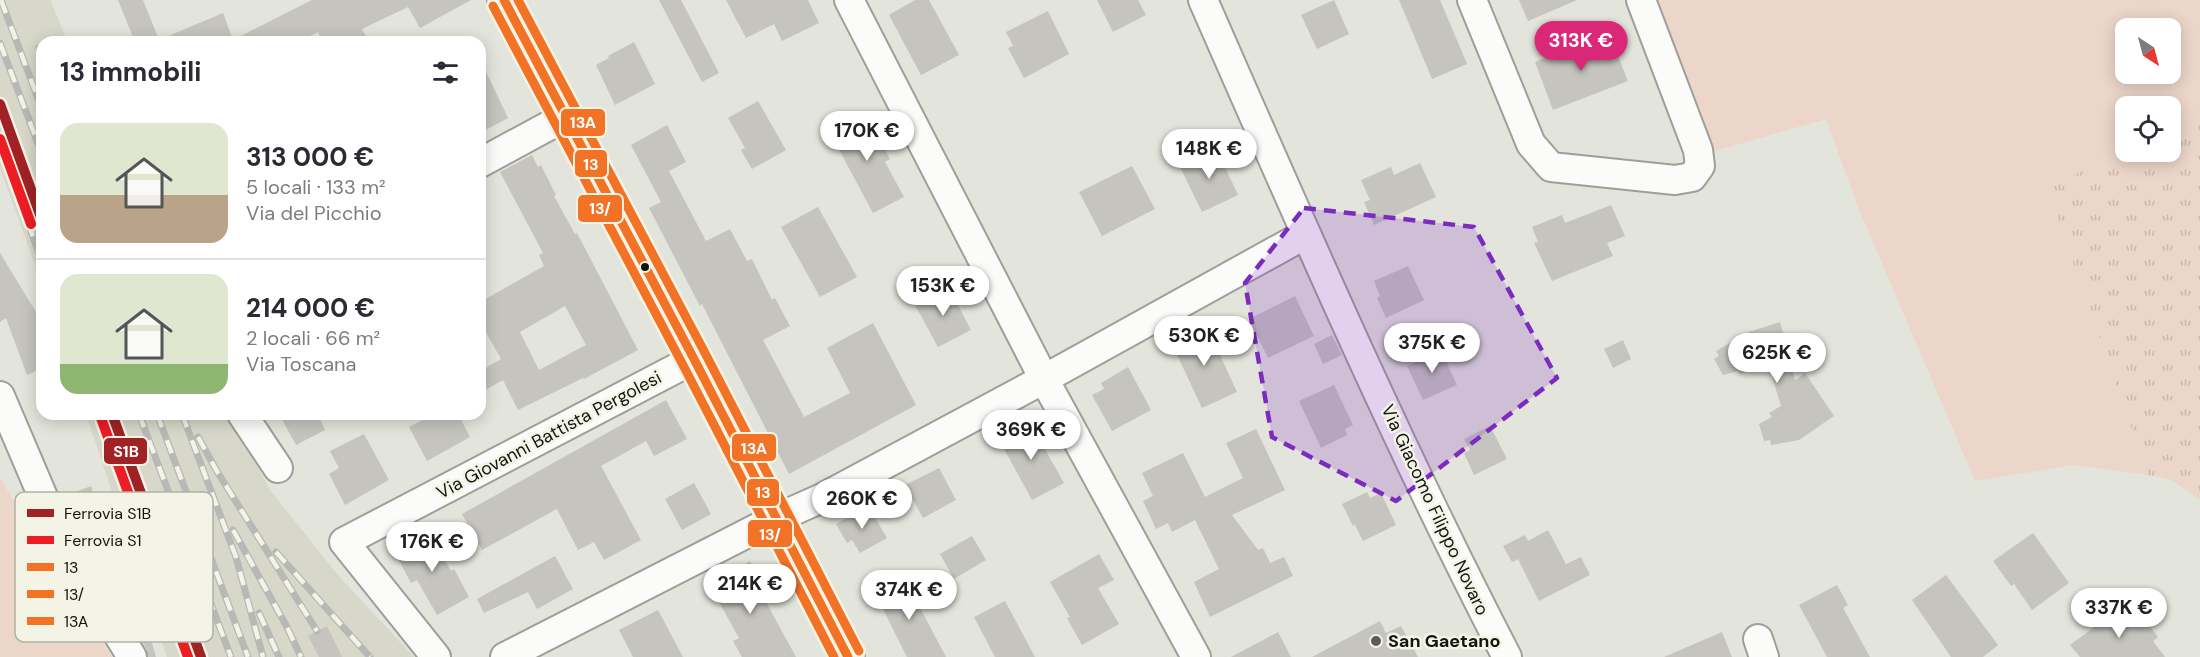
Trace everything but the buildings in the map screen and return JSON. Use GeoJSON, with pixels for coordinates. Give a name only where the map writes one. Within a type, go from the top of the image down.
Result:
{"type":"FeatureCollection","features":[{"type":"Feature","properties":{"kind":"main road"},"geometry":{"type":"LineString","coordinates":[[504,0],[848,657]]}},
{"type":"Feature","properties":{"kind":"street"},"geometry":{"type":"LineString","coordinates":[[519,0],[536,60]]}},
{"type":"Feature","properties":{"kind":"street"},"geometry":{"type":"LineString","coordinates":[[849,0],[1044,379],[1196,657]]}},
{"type":"Feature","properties":{"kind":"street","name":"Via Giacomo Filippo Novaro"},"geometry":{"type":"LineString","coordinates":[[1203,0],[1306,234],[1457,562],[1506,657]]}},
{"type":"Feature","properties":{"kind":"street"},"geometry":{"type":"LineString","coordinates":[[1472,0],[1531,144],[1551,167],[1675,180],[1692,177],[1700,166],[1698,150],[1641,0]]}},
{"type":"Feature","properties":{"kind":"street"},"geometry":{"type":"LineString","coordinates":[[486,160],[566,117]]}},
{"type":"Feature","properties":{"kind":"street"},"geometry":{"type":"LineString","coordinates":[[505,657],[775,519],[822,498],[1044,379],[1306,234]]}},
{"type":"Feature","properties":{"kind":"street","name":"Via Giovanni Battista Pergolesi"},"geometry":{"type":"LineString","coordinates":[[436,657],[344,542],[694,359]]}},
{"type":"Feature","properties":{"kind":"street"},"geometry":{"type":"LineString","coordinates":[[0,396],[41,492]]}},
{"type":"Feature","properties":{"kind":"street"},"geometry":{"type":"LineString","coordinates":[[246,420],[278,468]]}},
{"type":"Feature","properties":{"kind":"street"},"geometry":{"type":"LineString","coordinates":[[123,642],[132,657]]}},
{"type":"Feature","properties":{"kind":"highlighted area"},"geometry":{"type":"Polygon","coordinates":[[[1304,208],[1474,227],[1557,378],[1396,501],[1272,437],[1245,283],[1304,208]]]}},
{"type":"Feature","properties":{"kind":"shaded area"},"geometry":{"type":"Polygon","coordinates":[[[0,0],[50,0],[65,36],[36,36],[36,267],[0,168],[0,0]]]}},
{"type":"Feature","properties":{"kind":"shaded area"},"geometry":{"type":"Polygon","coordinates":[[[88,420],[233,420],[270,490],[337,574],[414,657],[167,657],[162,642],[213,642],[213,492],[112,492],[88,420]]]}},
{"type":"Feature","properties":{"kind":"green space"},"geometry":{"type":"Polygon","coordinates":[[[1646,0],[2200,0],[2200,113],[2181,123],[2181,96],[2115,96],[2115,155],[2048,188],[2148,475],[2074,465],[1975,481],[1858,207],[1826,119],[1705,154],[1646,0]]]}},
{"type":"Feature","properties":{"kind":"green space"},"geometry":{"type":"Polygon","coordinates":[[[2200,113],[2200,500],[2172,480],[2148,475],[2047,188],[2115,155],[2115,162],[2181,162],[2181,123],[2200,113]]]}},
{"type":"Feature","properties":{"kind":"green space"},"geometry":{"type":"Polygon","coordinates":[[[0,477],[15,504],[15,642],[102,642],[112,657],[0,657],[0,477]]]}},
{"type":"Feature","properties":{"kind":"railway"},"geometry":{"type":"LineString","coordinates":[[1,0],[36,93]]}},
{"type":"Feature","properties":{"kind":"railway"},"geometry":{"type":"LineString","coordinates":[[0,43],[36,138]]}},
{"type":"Feature","properties":{"kind":"railway"},"geometry":{"type":"LineString","coordinates":[[0,144],[36,245]]}},
{"type":"Feature","properties":{"kind":"railway"},"geometry":{"type":"LineString","coordinates":[[99,420],[125,492]]}},
{"type":"Feature","properties":{"kind":"railway"},"geometry":{"type":"LineString","coordinates":[[141,420],[169,492]]}},
{"type":"Feature","properties":{"kind":"railway"},"geometry":{"type":"LineString","coordinates":[[159,420],[186,492]]}},
{"type":"Feature","properties":{"kind":"railway"},"geometry":{"type":"LineString","coordinates":[[184,420],[211,492]]}},
{"type":"Feature","properties":{"kind":"railway"},"geometry":{"type":"LineString","coordinates":[[198,437],[317,631]]}},
{"type":"Feature","properties":{"kind":"railway"},"geometry":{"type":"LineString","coordinates":[[213,496],[236,557],[263,657]]}},
{"type":"Feature","properties":{"kind":"railway"},"geometry":{"type":"LineString","coordinates":[[233,530],[287,627],[301,657]]}},
{"type":"Feature","properties":{"kind":"railway"},"geometry":{"type":"LineString","coordinates":[[276,552],[370,657]]}},
{"type":"Feature","properties":{"kind":"railway"},"geometry":{"type":"LineString","coordinates":[[213,564],[248,657]]}},
{"type":"Feature","properties":{"kind":"railway"},"geometry":{"type":"LineString","coordinates":[[213,609],[231,657]]}},
{"type":"Feature","properties":{"kind":"railway"},"geometry":{"type":"LineString","coordinates":[[259,613],[279,657]]}},
{"type":"Feature","properties":{"kind":"railway"},"geometry":{"type":"LineString","coordinates":[[180,642],[185,657]]}},
{"type":"Feature","properties":{"kind":"rail line","name":"S1B"},"geometry":{"type":"LineString","coordinates":[[0,104],[36,203]]}},
{"type":"Feature","properties":{"kind":"rail line","name":"S1"},"geometry":{"type":"LineString","coordinates":[[0,139],[31,224]]}},
{"type":"Feature","properties":{"kind":"rail line","name":"S1"},"geometry":{"type":"LineString","coordinates":[[102,420],[128,492]]}},
{"type":"Feature","properties":{"kind":"rail line","name":"S1B"},"geometry":{"type":"LineString","coordinates":[[114,420],[141,492]]}},
{"type":"Feature","properties":{"kind":"rail line","name":"S1"},"geometry":{"type":"LineString","coordinates":[[183,642],[188,657]]}},
{"type":"Feature","properties":{"kind":"rail line","name":"S1B"},"geometry":{"type":"LineString","coordinates":[[196,642],[201,657]]}},
{"type":"Feature","properties":{"kind":"transit line","name":"13"},"geometry":{"type":"LineString","coordinates":[[504,0],[848,657]]}},
{"type":"Feature","properties":{"kind":"transit line","name":"13A"},"geometry":{"type":"LineString","coordinates":[[518,0],[705,353],[859,651]]}},
{"type":"Feature","properties":{"kind":"transit line","name":"13/"},"geometry":{"type":"LineString","coordinates":[[493,6],[834,657]]}},
{"type":"Feature","properties":{"kind":"place","name":"San Gaetano"},"geometry":{"type":"Point","coordinates":[1376,641]}}]}
